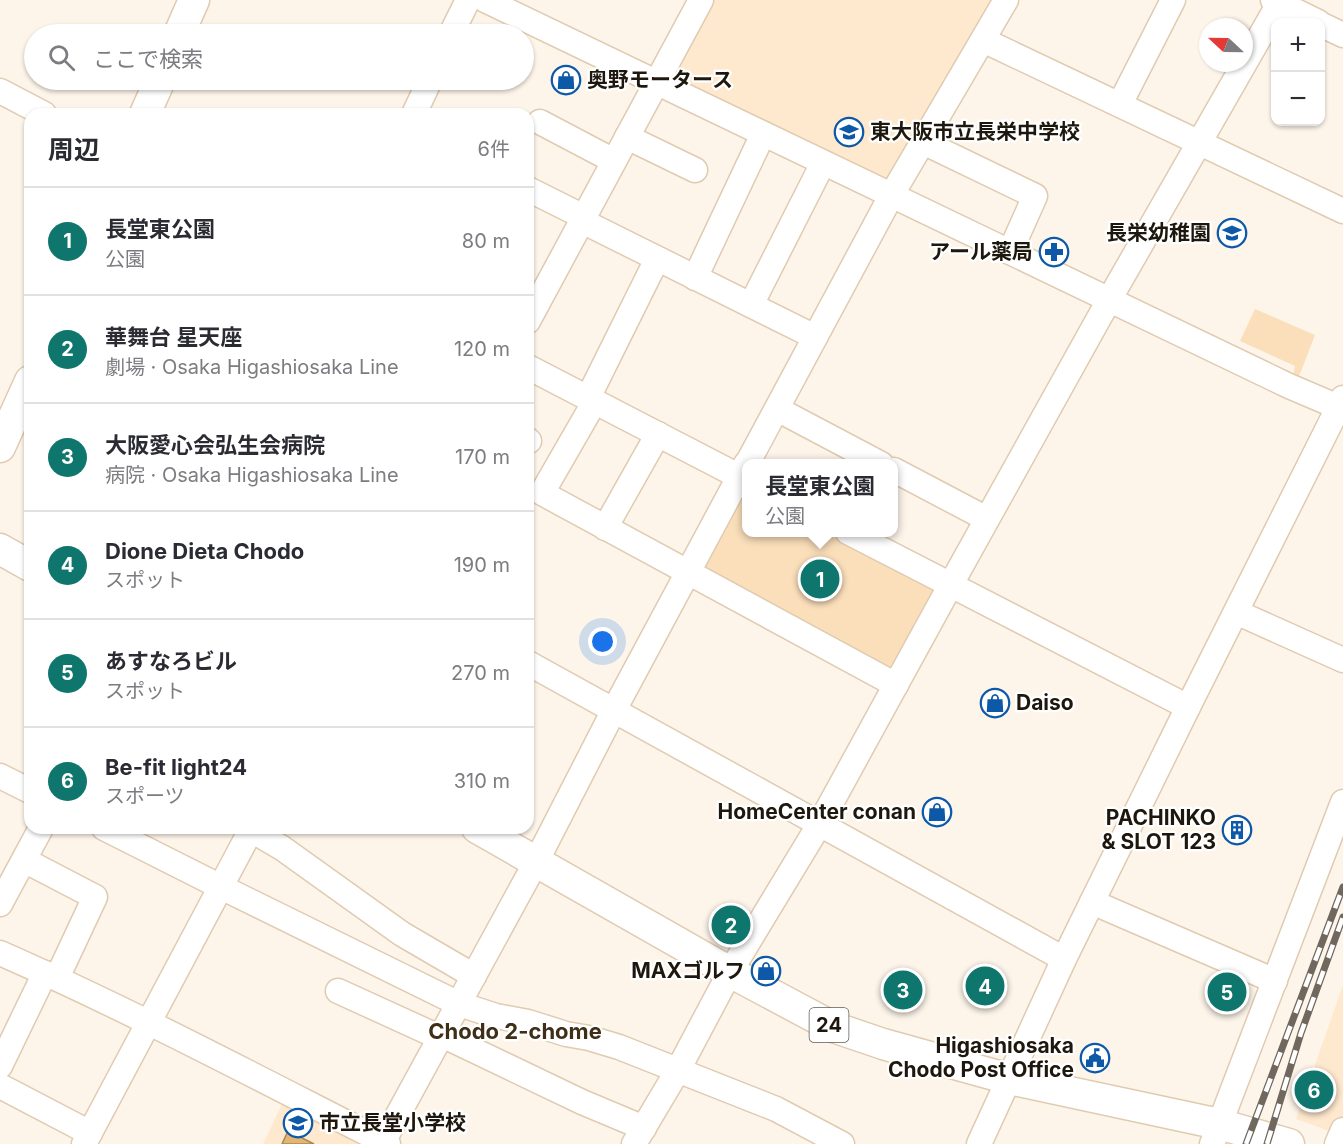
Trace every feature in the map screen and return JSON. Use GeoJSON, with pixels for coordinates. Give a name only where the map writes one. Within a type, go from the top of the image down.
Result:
{"type":"FeatureCollection","features":[{"type":"Feature","properties":{"kind":"main road"},"geometry":{"type":"LineString","coordinates":[[183,24],[194,0]]}},
{"type":"Feature","properties":{"kind":"main road"},"geometry":{"type":"LineString","coordinates":[[148,108],[156,90]]}},
{"type":"Feature","properties":{"kind":"main road"},"geometry":{"type":"LineString","coordinates":[[0,447],[24,397]]}},
{"type":"Feature","properties":{"kind":"main road"},"geometry":{"type":"LineString","coordinates":[[0,549],[24,563]]}},
{"type":"Feature","properties":{"kind":"main road","name":"24"},"geometry":{"type":"LineString","coordinates":[[487,834],[730,972],[833,1027],[883,1044],[1216,1134],[1289,1144]]}},
{"type":"Feature","properties":{"kind":"street"},"geometry":{"type":"LineString","coordinates":[[456,24],[468,0]]}},
{"type":"Feature","properties":{"kind":"street"},"geometry":{"type":"LineString","coordinates":[[485,0],[1289,386],[1342,405],[1188,707],[1064,959],[979,1144]]}},
{"type":"Feature","properties":{"kind":"street"},"geometry":{"type":"LineString","coordinates":[[534,310],[700,0]]}},
{"type":"Feature","properties":{"kind":"street"},"geometry":{"type":"LineString","coordinates":[[751,459],[891,196],[1006,0]]}},
{"type":"Feature","properties":{"kind":"street"},"geometry":{"type":"LineString","coordinates":[[1120,104],[1173,0]]}},
{"type":"Feature","properties":{"kind":"street"},"geometry":{"type":"LineString","coordinates":[[338,991],[582,1102],[639,1136],[678,1070],[730,972],[819,825],[987,519],[1278,1],[1310,18]]}},
{"type":"Feature","properties":{"kind":"street"},"geometry":{"type":"LineString","coordinates":[[1325,26],[1343,35]]}},
{"type":"Feature","properties":{"kind":"street"},"geometry":{"type":"LineString","coordinates":[[983,40],[1343,210]]}},
{"type":"Feature","properties":{"kind":"street"},"geometry":{"type":"LineString","coordinates":[[417,108],[425,90]]}},
{"type":"Feature","properties":{"kind":"street"},"geometry":{"type":"LineString","coordinates":[[0,91],[33,108]]}},
{"type":"Feature","properties":{"kind":"street"},"geometry":{"type":"LineString","coordinates":[[540,122],[614,161]]}},
{"type":"Feature","properties":{"kind":"street"},"geometry":{"type":"LineString","coordinates":[[695,278],[763,134]]}},
{"type":"Feature","properties":{"kind":"street"},"geometry":{"type":"LineString","coordinates":[[627,137],[695,170]]}},
{"type":"Feature","properties":{"kind":"street"},"geometry":{"type":"LineString","coordinates":[[923,142],[1035,196],[1010,252]]}},
{"type":"Feature","properties":{"kind":"street"},"geometry":{"type":"LineString","coordinates":[[751,305],[823,163]]}},
{"type":"Feature","properties":{"kind":"street"},"geometry":{"type":"LineString","coordinates":[[534,192],[657,259],[815,337]]}},
{"type":"Feature","properties":{"kind":"street"},"geometry":{"type":"LineString","coordinates":[[657,259],[591,400],[542,494],[896,685]]}},
{"type":"Feature","properties":{"kind":"street"},"geometry":{"type":"LineString","coordinates":[[534,370],[658,434],[742,470]]}},
{"type":"Feature","properties":{"kind":"street"},"geometry":{"type":"LineString","coordinates":[[777,409],[872,459]]}},
{"type":"Feature","properties":{"kind":"street"},"geometry":{"type":"LineString","coordinates":[[605,528],[658,434]]}},
{"type":"Feature","properties":{"kind":"street"},"geometry":{"type":"LineString","coordinates":[[898,472],[987,519]]}},
{"type":"Feature","properties":{"kind":"street"},"geometry":{"type":"LineString","coordinates":[[0,953],[149,1023],[385,1143],[688,573],[742,476]]}},
{"type":"Feature","properties":{"kind":"street"},"geometry":{"type":"LineString","coordinates":[[857,537],[1188,707]]}},
{"type":"Feature","properties":{"kind":"street"},"geometry":{"type":"LineString","coordinates":[[1236,612],[1343,660]]}},
{"type":"Feature","properties":{"kind":"street"},"geometry":{"type":"LineString","coordinates":[[534,666],[1064,959]]}},
{"type":"Feature","properties":{"kind":"street"},"geometry":{"type":"LineString","coordinates":[[0,776],[24,788]]}},
{"type":"Feature","properties":{"kind":"street"},"geometry":{"type":"LineString","coordinates":[[1216,1134],[1343,802]]}},
{"type":"Feature","properties":{"kind":"street"},"geometry":{"type":"LineString","coordinates":[[0,904],[38,834]]}},
{"type":"Feature","properties":{"kind":"street"},"geometry":{"type":"LineString","coordinates":[[116,834],[459,1004],[496,1016],[528,1022],[619,1047],[776,1109],[842,1144]]}},
{"type":"Feature","properties":{"kind":"street"},"geometry":{"type":"LineString","coordinates":[[3,1096],[87,1139],[248,834]]}},
{"type":"Feature","properties":{"kind":"street"},"geometry":{"type":"LineString","coordinates":[[259,834],[402,934],[474,976]]}},
{"type":"Feature","properties":{"kind":"street"},"geometry":{"type":"LineString","coordinates":[[0,1066],[95,897],[24,860]]}},
{"type":"Feature","properties":{"kind":"street"},"geometry":{"type":"LineString","coordinates":[[1092,902],[1275,981]]}},
{"type":"Feature","properties":{"kind":"shaded area","name":"東大阪市立長栄中学校"},"geometry":{"type":"Polygon","coordinates":[[[714,0],[994,0],[888,185],[672,78],[714,0]]]}},
{"type":"Feature","properties":{"kind":"shaded area"},"geometry":{"type":"Polygon","coordinates":[[[1255,309],[1315,335],[1298,379],[1293,377],[1295,366],[1240,341],[1255,309]]]}},
{"type":"Feature","properties":{"kind":"shaded area"},"geometry":{"type":"Polygon","coordinates":[[[742,494],[742,537],[843,537],[942,587],[892,677],[699,570],[742,494]]]}},
{"type":"Feature","properties":{"kind":"shaded area"},"geometry":{"type":"Polygon","coordinates":[[[1343,985],[1343,1120],[1337,1134],[1296,1119],[1343,985]]]}},
{"type":"Feature","properties":{"kind":"shaded area","name":"市立長堂小学校"},"geometry":{"type":"Polygon","coordinates":[[[283,1102],[363,1144],[263,1144],[283,1102]]]}},
{"type":"Feature","properties":{"kind":"shaded area"},"geometry":{"type":"Polygon","coordinates":[[[288,1131],[314,1144],[282,1144],[288,1131]]]}},
{"type":"Feature","properties":{"kind":"railway"},"geometry":{"type":"LineString","coordinates":[[1246,1144],[1343,887]]}},
{"type":"Feature","properties":{"kind":"railway"},"geometry":{"type":"LineString","coordinates":[[1267,1144],[1301,1033],[1343,917]]}},
{"type":"Feature","properties":{"kind":"place","name":"奥野モータース"},"geometry":{"type":"Point","coordinates":[566,80]}},
{"type":"Feature","properties":{"kind":"place","name":"東大阪市立長栄中学校"},"geometry":{"type":"Point","coordinates":[849,132]}},
{"type":"Feature","properties":{"kind":"place","name":"長栄幼稚園"},"geometry":{"type":"Point","coordinates":[1232,233]}},
{"type":"Feature","properties":{"kind":"place","name":"アール薬局"},"geometry":{"type":"Point","coordinates":[1054,252]}},
{"type":"Feature","properties":{"kind":"place","name":"長堂東公園"},"geometry":{"type":"Point","coordinates":[820,579]}},
{"type":"Feature","properties":{"kind":"place","name":"Daiso"},"geometry":{"type":"Point","coordinates":[995,703]}},
{"type":"Feature","properties":{"kind":"place","name":"HomeCenter conan"},"geometry":{"type":"Point","coordinates":[937,812]}},
{"type":"Feature","properties":{"kind":"place","name":"PACHINKO & SLOT 123"},"geometry":{"type":"Point","coordinates":[1237,830]}},
{"type":"Feature","properties":{"kind":"place","name":"華舞台 星天座"},"geometry":{"type":"Point","coordinates":[731,925]}},
{"type":"Feature","properties":{"kind":"place","name":"MAXゴルフ"},"geometry":{"type":"Point","coordinates":[766,971]}},
{"type":"Feature","properties":{"kind":"place","name":"Dione Dieta Chodo"},"geometry":{"type":"Point","coordinates":[985,986]}},
{"type":"Feature","properties":{"kind":"place","name":"大阪愛心会弘生会病院"},"geometry":{"type":"Point","coordinates":[903,990]}},
{"type":"Feature","properties":{"kind":"place","name":"あすなろビル"},"geometry":{"type":"Point","coordinates":[1227,992]}},
{"type":"Feature","properties":{"kind":"place","name":"Higashiosaka Chodo Post Office"},"geometry":{"type":"Point","coordinates":[1095,1058]}},
{"type":"Feature","properties":{"kind":"place","name":"Be-fit light24"},"geometry":{"type":"Point","coordinates":[1314,1090]}},
{"type":"Feature","properties":{"kind":"place","name":"市立長堂小学校"},"geometry":{"type":"Point","coordinates":[298,1123]}},
{"type":"Feature","properties":{"kind":"district","name":"Chodo 2-chome"},"geometry":{"type":"Point","coordinates":[515,1031]}}]}
